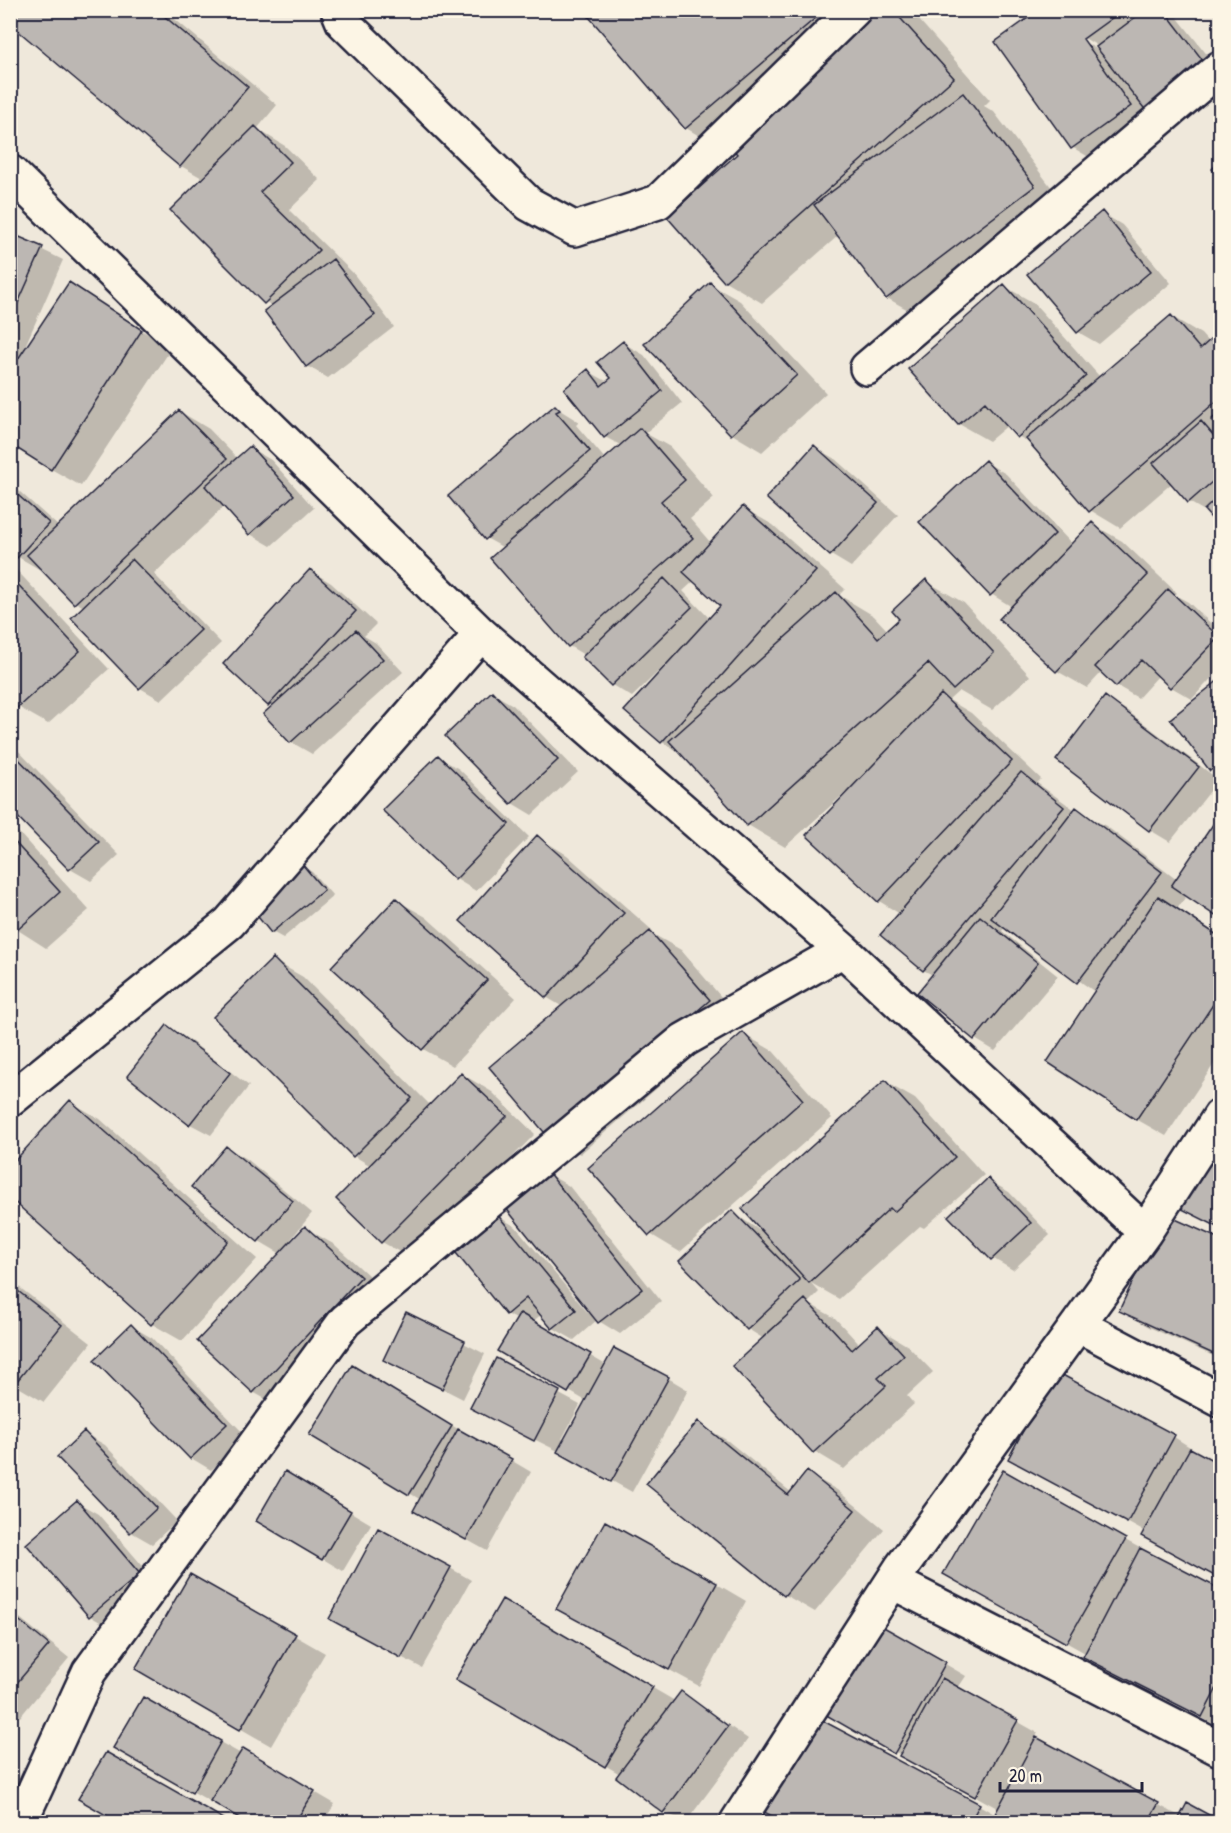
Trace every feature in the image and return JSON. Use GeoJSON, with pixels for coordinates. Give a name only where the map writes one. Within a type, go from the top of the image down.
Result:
{"type":"FeatureCollection","features":[{"type":"Feature","properties":{"kind":"street"},"geometry":{"type":"LineString","coordinates":[[338,10],[343,22],[529,204],[575,229],[657,202],[854,10]]}},
{"type":"Feature","properties":{"kind":"street"},"geometry":{"type":"LineString","coordinates":[[867,368],[1221,68]]}},
{"type":"Feature","properties":{"kind":"street"},"geometry":{"type":"LineString","coordinates":[[10,172],[482,634],[843,950],[1145,1232]]}},
{"type":"Feature","properties":{"kind":"street"},"geometry":{"type":"LineString","coordinates":[[10,1100],[229,923],[482,634]]}},
{"type":"Feature","properties":{"kind":"street"},"geometry":{"type":"LineString","coordinates":[[20,1822],[89,1672],[345,1321],[684,1040],[843,950]]}},
{"type":"Feature","properties":{"kind":"street"},"geometry":{"type":"LineString","coordinates":[[737,1822],[893,1582],[1145,1232],[1221,1116]]}},
{"type":"Feature","properties":{"kind":"street"},"geometry":{"type":"LineString","coordinates":[[1078,1325],[1221,1400]]}},
{"type":"Feature","properties":{"kind":"street"},"geometry":{"type":"LineString","coordinates":[[893,1582],[1221,1749]]}},
{"type":"Feature","properties":{"kind":"building"},"geometry":{"type":"Polygon","coordinates":[[[10,10],[157,10],[248,87],[180,167],[10,24],[10,10]]]}},
{"type":"Feature","properties":{"kind":"building"},"geometry":{"type":"Polygon","coordinates":[[[583,10],[825,10],[685,129],[583,10]]]}},
{"type":"Feature","properties":{"kind":"building"},"geometry":{"type":"Polygon","coordinates":[[[866,10],[893,10],[954,78],[724,282],[667,217],[737,154],[723,138],[866,10]]]}},
{"type":"Feature","properties":{"kind":"building"},"geometry":{"type":"Polygon","coordinates":[[[1039,10],[1123,10],[1083,39],[1131,106],[1071,149],[995,42],[1039,10]]]}},
{"type":"Feature","properties":{"kind":"building"},"geometry":{"type":"Polygon","coordinates":[[[1145,10],[1164,10],[1208,67],[1147,112],[1096,47],[1145,10]]]}},
{"type":"Feature","properties":{"kind":"building"},"geometry":{"type":"Polygon","coordinates":[[[963,93],[1035,186],[886,299],[814,205],[963,93]]]}},
{"type":"Feature","properties":{"kind":"building"},"geometry":{"type":"Polygon","coordinates":[[[255,126],[291,162],[260,192],[319,250],[264,304],[170,210],[255,126]]]}},
{"type":"Feature","properties":{"kind":"building"},"geometry":{"type":"Polygon","coordinates":[[[1220,161],[1220,179],[1212,169],[1220,161]]]}},
{"type":"Feature","properties":{"kind":"building"},"geometry":{"type":"Polygon","coordinates":[[[1102,211],[1151,271],[1077,333],[1027,274],[1102,211]]]}},
{"type":"Feature","properties":{"kind":"building"},"geometry":{"type":"Polygon","coordinates":[[[10,233],[43,247],[10,321],[10,233]]]}},
{"type":"Feature","properties":{"kind":"building"},"geometry":{"type":"Polygon","coordinates":[[[333,259],[375,315],[306,367],[264,311],[333,259]]]}},
{"type":"Feature","properties":{"kind":"building"},"geometry":{"type":"Polygon","coordinates":[[[69,282],[142,330],[51,470],[10,444],[10,371],[69,282]]]}},
{"type":"Feature","properties":{"kind":"building"},"geometry":{"type":"Polygon","coordinates":[[[710,282],[797,375],[731,435],[644,344],[710,282]]]}},
{"type":"Feature","properties":{"kind":"building"},"geometry":{"type":"Polygon","coordinates":[[[1004,284],[1086,376],[1017,438],[985,402],[958,425],[908,369],[1004,284]]]}},
{"type":"Feature","properties":{"kind":"building"},"geometry":{"type":"Polygon","coordinates":[[[1171,315],[1200,349],[1220,331],[1220,398],[1089,512],[1026,439],[1171,315]]]}},
{"type":"Feature","properties":{"kind":"building"},"geometry":{"type":"Polygon","coordinates":[[[623,341],[662,391],[604,438],[564,389],[588,369],[601,386],[611,378],[597,362],[623,341]]]}},
{"type":"Feature","properties":{"kind":"building"},"geometry":{"type":"Polygon","coordinates":[[[555,405],[560,410],[556,412],[590,451],[485,540],[448,496],[555,405]]]}},
{"type":"Feature","properties":{"kind":"building"},"geometry":{"type":"Polygon","coordinates":[[[179,410],[227,459],[74,604],[27,555],[179,410]]]}},
{"type":"Feature","properties":{"kind":"building"},"geometry":{"type":"Polygon","coordinates":[[[1220,412],[1220,431],[1211,420],[1220,412]]]}},
{"type":"Feature","properties":{"kind":"building"},"geometry":{"type":"Polygon","coordinates":[[[1201,421],[1220,443],[1220,475],[1188,503],[1153,463],[1201,421]]]}},
{"type":"Feature","properties":{"kind":"building"},"geometry":{"type":"Polygon","coordinates":[[[640,428],[685,480],[661,501],[693,538],[568,647],[490,558],[640,428]]]}},
{"type":"Feature","properties":{"kind":"building"},"geometry":{"type":"Polygon","coordinates":[[[814,445],[878,503],[830,556],[766,498],[814,445]]]}},
{"type":"Feature","properties":{"kind":"building"},"geometry":{"type":"Polygon","coordinates":[[[250,446],[294,495],[249,535],[205,486],[250,446]]]}},
{"type":"Feature","properties":{"kind":"building"},"geometry":{"type":"Polygon","coordinates":[[[985,460],[1055,534],[990,596],[919,522],[985,460]]]}},
{"type":"Feature","properties":{"kind":"building"},"geometry":{"type":"Polygon","coordinates":[[[10,488],[49,523],[17,558],[10,552],[10,488]]]}},
{"type":"Feature","properties":{"kind":"building"},"geometry":{"type":"Polygon","coordinates":[[[1220,495],[1220,528],[1204,510],[1220,495]]]}},
{"type":"Feature","properties":{"kind":"building"},"geometry":{"type":"Polygon","coordinates":[[[743,506],[816,571],[661,743],[624,711],[720,606],[683,572],[743,506]]]}},
{"type":"Feature","properties":{"kind":"building"},"geometry":{"type":"Polygon","coordinates":[[[1092,522],[1148,575],[1056,672],[999,619],[1092,522]]]}},
{"type":"Feature","properties":{"kind":"building"},"geometry":{"type":"Polygon","coordinates":[[[132,559],[201,630],[139,689],[71,618],[132,559]]]}},
{"type":"Feature","properties":{"kind":"building"},"geometry":{"type":"Polygon","coordinates":[[[310,569],[356,611],[268,706],[223,664],[310,569]]]}},
{"type":"Feature","properties":{"kind":"building"},"geometry":{"type":"Polygon","coordinates":[[[10,576],[80,651],[17,708],[10,702],[10,576]]]}},
{"type":"Feature","properties":{"kind":"building"},"geometry":{"type":"Polygon","coordinates":[[[664,578],[692,607],[611,686],[582,657],[664,578]]]}},
{"type":"Feature","properties":{"kind":"building"},"geometry":{"type":"Polygon","coordinates":[[[926,579],[994,653],[953,690],[928,663],[747,826],[669,741],[836,592],[878,638],[899,619],[892,611],[926,579]]]}},
{"type":"Feature","properties":{"kind":"building"},"geometry":{"type":"Polygon","coordinates":[[[1168,589],[1219,637],[1170,688],[1141,660],[1116,687],[1095,667],[1168,589]]]}},
{"type":"Feature","properties":{"kind":"building"},"geometry":{"type":"Polygon","coordinates":[[[356,630],[383,659],[290,743],[263,714],[356,630]]]}},
{"type":"Feature","properties":{"kind":"building"},"geometry":{"type":"Polygon","coordinates":[[[1220,679],[1220,763],[1210,771],[1170,719],[1220,679]]]}},
{"type":"Feature","properties":{"kind":"building"},"geometry":{"type":"Polygon","coordinates":[[[492,691],[558,760],[511,804],[445,736],[492,691]]]}},
{"type":"Feature","properties":{"kind":"building"},"geometry":{"type":"Polygon","coordinates":[[[941,694],[1012,761],[878,902],[806,835],[941,694]]]}},
{"type":"Feature","properties":{"kind":"building"},"geometry":{"type":"Polygon","coordinates":[[[1105,696],[1199,767],[1149,831],[1056,760],[1105,696]]]}},
{"type":"Feature","properties":{"kind":"building"},"geometry":{"type":"Polygon","coordinates":[[[10,750],[99,842],[69,870],[10,809],[10,750]]]}},
{"type":"Feature","properties":{"kind":"building"},"geometry":{"type":"Polygon","coordinates":[[[438,755],[509,824],[455,880],[382,810],[438,755]]]}},
{"type":"Feature","properties":{"kind":"building"},"geometry":{"type":"Polygon","coordinates":[[[1021,772],[1064,807],[923,971],[880,935],[1021,772]]]}},
{"type":"Feature","properties":{"kind":"building"},"geometry":{"type":"Polygon","coordinates":[[[1076,807],[1162,872],[1077,983],[991,918],[1076,807]]]}},
{"type":"Feature","properties":{"kind":"building"},"geometry":{"type":"Polygon","coordinates":[[[1220,814],[1220,919],[1171,886],[1220,814]]]}},
{"type":"Feature","properties":{"kind":"building"},"geometry":{"type":"Polygon","coordinates":[[[537,835],[624,913],[546,998],[460,921],[537,835]]]}},
{"type":"Feature","properties":{"kind":"building"},"geometry":{"type":"Polygon","coordinates":[[[10,837],[60,892],[15,932],[10,927],[10,837]]]}},
{"type":"Feature","properties":{"kind":"building"},"geometry":{"type":"Polygon","coordinates":[[[302,864],[324,890],[271,933],[250,907],[302,864]]]}},
{"type":"Feature","properties":{"kind":"building"},"geometry":{"type":"Polygon","coordinates":[[[1158,896],[1220,937],[1220,994],[1136,1120],[1047,1062],[1158,896]]]}},
{"type":"Feature","properties":{"kind":"building"},"geometry":{"type":"Polygon","coordinates":[[[396,898],[487,980],[422,1050],[331,967],[396,898]]]}},
{"type":"Feature","properties":{"kind":"building"},"geometry":{"type":"Polygon","coordinates":[[[980,916],[1038,963],[974,1040],[917,993],[980,916]]]}},
{"type":"Feature","properties":{"kind":"building"},"geometry":{"type":"Polygon","coordinates":[[[650,931],[710,1000],[549,1138],[489,1067],[650,931]]]}},
{"type":"Feature","properties":{"kind":"building"},"geometry":{"type":"Polygon","coordinates":[[[273,958],[412,1098],[353,1157],[213,1017],[273,958]]]}},
{"type":"Feature","properties":{"kind":"building"},"geometry":{"type":"Polygon","coordinates":[[[167,1025],[230,1073],[189,1125],[127,1076],[167,1025]]]}},
{"type":"Feature","properties":{"kind":"building"},"geometry":{"type":"Polygon","coordinates":[[[743,1032],[803,1100],[649,1236],[588,1168],[743,1032]]]}},
{"type":"Feature","properties":{"kind":"building"},"geometry":{"type":"Polygon","coordinates":[[[461,1073],[507,1116],[381,1243],[336,1199],[461,1073]]]}},
{"type":"Feature","properties":{"kind":"building"},"geometry":{"type":"Polygon","coordinates":[[[885,1080],[955,1157],[894,1212],[890,1208],[809,1283],[742,1209],[885,1080]]]}},
{"type":"Feature","properties":{"kind":"building"},"geometry":{"type":"Polygon","coordinates":[[[70,1100],[228,1241],[151,1325],[10,1198],[10,1166],[70,1100]]]}},
{"type":"Feature","properties":{"kind":"building"},"geometry":{"type":"Polygon","coordinates":[[[1220,1128],[1220,1228],[1178,1207],[1220,1128]]]}},
{"type":"Feature","properties":{"kind":"building"},"geometry":{"type":"Polygon","coordinates":[[[226,1146],[293,1201],[258,1242],[191,1187],[226,1146]]]}},
{"type":"Feature","properties":{"kind":"building"},"geometry":{"type":"Polygon","coordinates":[[[548,1172],[642,1289],[598,1323],[505,1207],[548,1172]]]}},
{"type":"Feature","properties":{"kind":"building"},"geometry":{"type":"Polygon","coordinates":[[[988,1178],[1031,1223],[991,1260],[948,1216],[988,1178]]]}},
{"type":"Feature","properties":{"kind":"building"},"geometry":{"type":"Polygon","coordinates":[[[732,1210],[800,1280],[747,1330],[679,1261],[732,1210]]]}},
{"type":"Feature","properties":{"kind":"building"},"geometry":{"type":"Polygon","coordinates":[[[496,1213],[576,1310],[552,1329],[526,1298],[506,1315],[452,1248],[496,1213]]]}},
{"type":"Feature","properties":{"kind":"building"},"geometry":{"type":"Polygon","coordinates":[[[1164,1214],[1220,1239],[1220,1357],[1119,1311],[1164,1214]]]}},
{"type":"Feature","properties":{"kind":"building"},"geometry":{"type":"Polygon","coordinates":[[[305,1226],[361,1277],[253,1393],[197,1341],[305,1226]]]}},
{"type":"Feature","properties":{"kind":"building"},"geometry":{"type":"Polygon","coordinates":[[[10,1285],[62,1325],[13,1386],[10,1384],[10,1285]]]}},
{"type":"Feature","properties":{"kind":"building"},"geometry":{"type":"Polygon","coordinates":[[[805,1299],[852,1350],[878,1326],[904,1355],[878,1378],[886,1386],[813,1453],[732,1366],[805,1299]]]}},
{"type":"Feature","properties":{"kind":"building"},"geometry":{"type":"Polygon","coordinates":[[[406,1312],[465,1341],[442,1389],[383,1360],[406,1312]]]}},
{"type":"Feature","properties":{"kind":"building"},"geometry":{"type":"Polygon","coordinates":[[[520,1313],[591,1354],[568,1393],[497,1351],[520,1313]]]}},
{"type":"Feature","properties":{"kind":"building"},"geometry":{"type":"Polygon","coordinates":[[[131,1324],[227,1424],[190,1459],[94,1360],[131,1324]]]}},
{"type":"Feature","properties":{"kind":"building"},"geometry":{"type":"Polygon","coordinates":[[[614,1348],[669,1377],[611,1482],[557,1452],[614,1348]]]}},
{"type":"Feature","properties":{"kind":"building"},"geometry":{"type":"Polygon","coordinates":[[[496,1358],[560,1391],[534,1441],[470,1408],[496,1358]]]}},
{"type":"Feature","properties":{"kind":"building"},"geometry":{"type":"Polygon","coordinates":[[[352,1365],[452,1426],[409,1495],[309,1435],[352,1365]]]}},
{"type":"Feature","properties":{"kind":"building"},"geometry":{"type":"Polygon","coordinates":[[[1055,1371],[1175,1435],[1127,1523],[1008,1459],[1055,1371]]]}},
{"type":"Feature","properties":{"kind":"building"},"geometry":{"type":"Polygon","coordinates":[[[698,1421],[788,1495],[807,1471],[855,1510],[784,1596],[646,1484],[698,1421]]]}},
{"type":"Feature","properties":{"kind":"building"},"geometry":{"type":"Polygon","coordinates":[[[458,1429],[512,1459],[466,1540],[413,1511],[458,1429]]]}},
{"type":"Feature","properties":{"kind":"building"},"geometry":{"type":"Polygon","coordinates":[[[84,1431],[157,1508],[130,1533],[57,1457],[84,1431]]]}},
{"type":"Feature","properties":{"kind":"building"},"geometry":{"type":"Polygon","coordinates":[[[1190,1448],[1220,1464],[1220,1579],[1141,1536],[1190,1448]]]}},
{"type":"Feature","properties":{"kind":"building"},"geometry":{"type":"Polygon","coordinates":[[[1003,1470],[1126,1539],[1066,1643],[943,1574],[1003,1470]]]}},
{"type":"Feature","properties":{"kind":"building"},"geometry":{"type":"Polygon","coordinates":[[[285,1471],[351,1511],[322,1560],[256,1521],[285,1471]]]}},
{"type":"Feature","properties":{"kind":"building"},"geometry":{"type":"Polygon","coordinates":[[[77,1500],[140,1574],[89,1617],[26,1544],[77,1500]]]}},
{"type":"Feature","properties":{"kind":"building"},"geometry":{"type":"Polygon","coordinates":[[[605,1521],[717,1583],[669,1670],[556,1609],[605,1521]]]}},
{"type":"Feature","properties":{"kind":"building"},"geometry":{"type":"Polygon","coordinates":[[[378,1528],[451,1567],[401,1658],[329,1619],[378,1528]]]}},
{"type":"Feature","properties":{"kind":"building"},"geometry":{"type":"Polygon","coordinates":[[[1140,1548],[1220,1589],[1220,1682],[1202,1717],[1083,1657],[1140,1548]]]}},
{"type":"Feature","properties":{"kind":"building"},"geometry":{"type":"Polygon","coordinates":[[[190,1574],[296,1634],[240,1730],[135,1669],[190,1574]]]}},
{"type":"Feature","properties":{"kind":"building"},"geometry":{"type":"Polygon","coordinates":[[[502,1599],[653,1687],[605,1767],[455,1680],[502,1599]]]}},
{"type":"Feature","properties":{"kind":"building"},"geometry":{"type":"Polygon","coordinates":[[[10,1613],[49,1645],[10,1691],[10,1613]]]}},
{"type":"Feature","properties":{"kind":"building"},"geometry":{"type":"Polygon","coordinates":[[[873,1621],[946,1662],[894,1754],[821,1712],[873,1621]]]}},
{"type":"Feature","properties":{"kind":"building"},"geometry":{"type":"Polygon","coordinates":[[[942,1678],[1018,1720],[975,1797],[899,1756],[942,1678]]]}},
{"type":"Feature","properties":{"kind":"building"},"geometry":{"type":"Polygon","coordinates":[[[681,1691],[728,1726],[663,1813],[616,1777],[681,1691]]]}},
{"type":"Feature","properties":{"kind":"building"},"geometry":{"type":"Polygon","coordinates":[[[143,1697],[221,1741],[192,1793],[113,1748],[143,1697]]]}},
{"type":"Feature","properties":{"kind":"building"},"geometry":{"type":"Polygon","coordinates":[[[812,1715],[980,1804],[970,1822],[784,1822],[760,1810],[812,1715]]]}},
{"type":"Feature","properties":{"kind":"building"},"geometry":{"type":"Polygon","coordinates":[[[1036,1737],[1159,1803],[1148,1822],[1006,1822],[994,1816],[1036,1737]]]}},
{"type":"Feature","properties":{"kind":"building"},"geometry":{"type":"Polygon","coordinates":[[[243,1748],[315,1791],[295,1822],[246,1822],[210,1801],[243,1748]]]}},
{"type":"Feature","properties":{"kind":"building"},"geometry":{"type":"Polygon","coordinates":[[[106,1752],[229,1822],[118,1822],[78,1799],[106,1752]]]}},
{"type":"Feature","properties":{"kind":"building"},"geometry":{"type":"Polygon","coordinates":[[[1187,1803],[1220,1821],[1220,1822],[1177,1822],[1187,1803]]]}}]}
